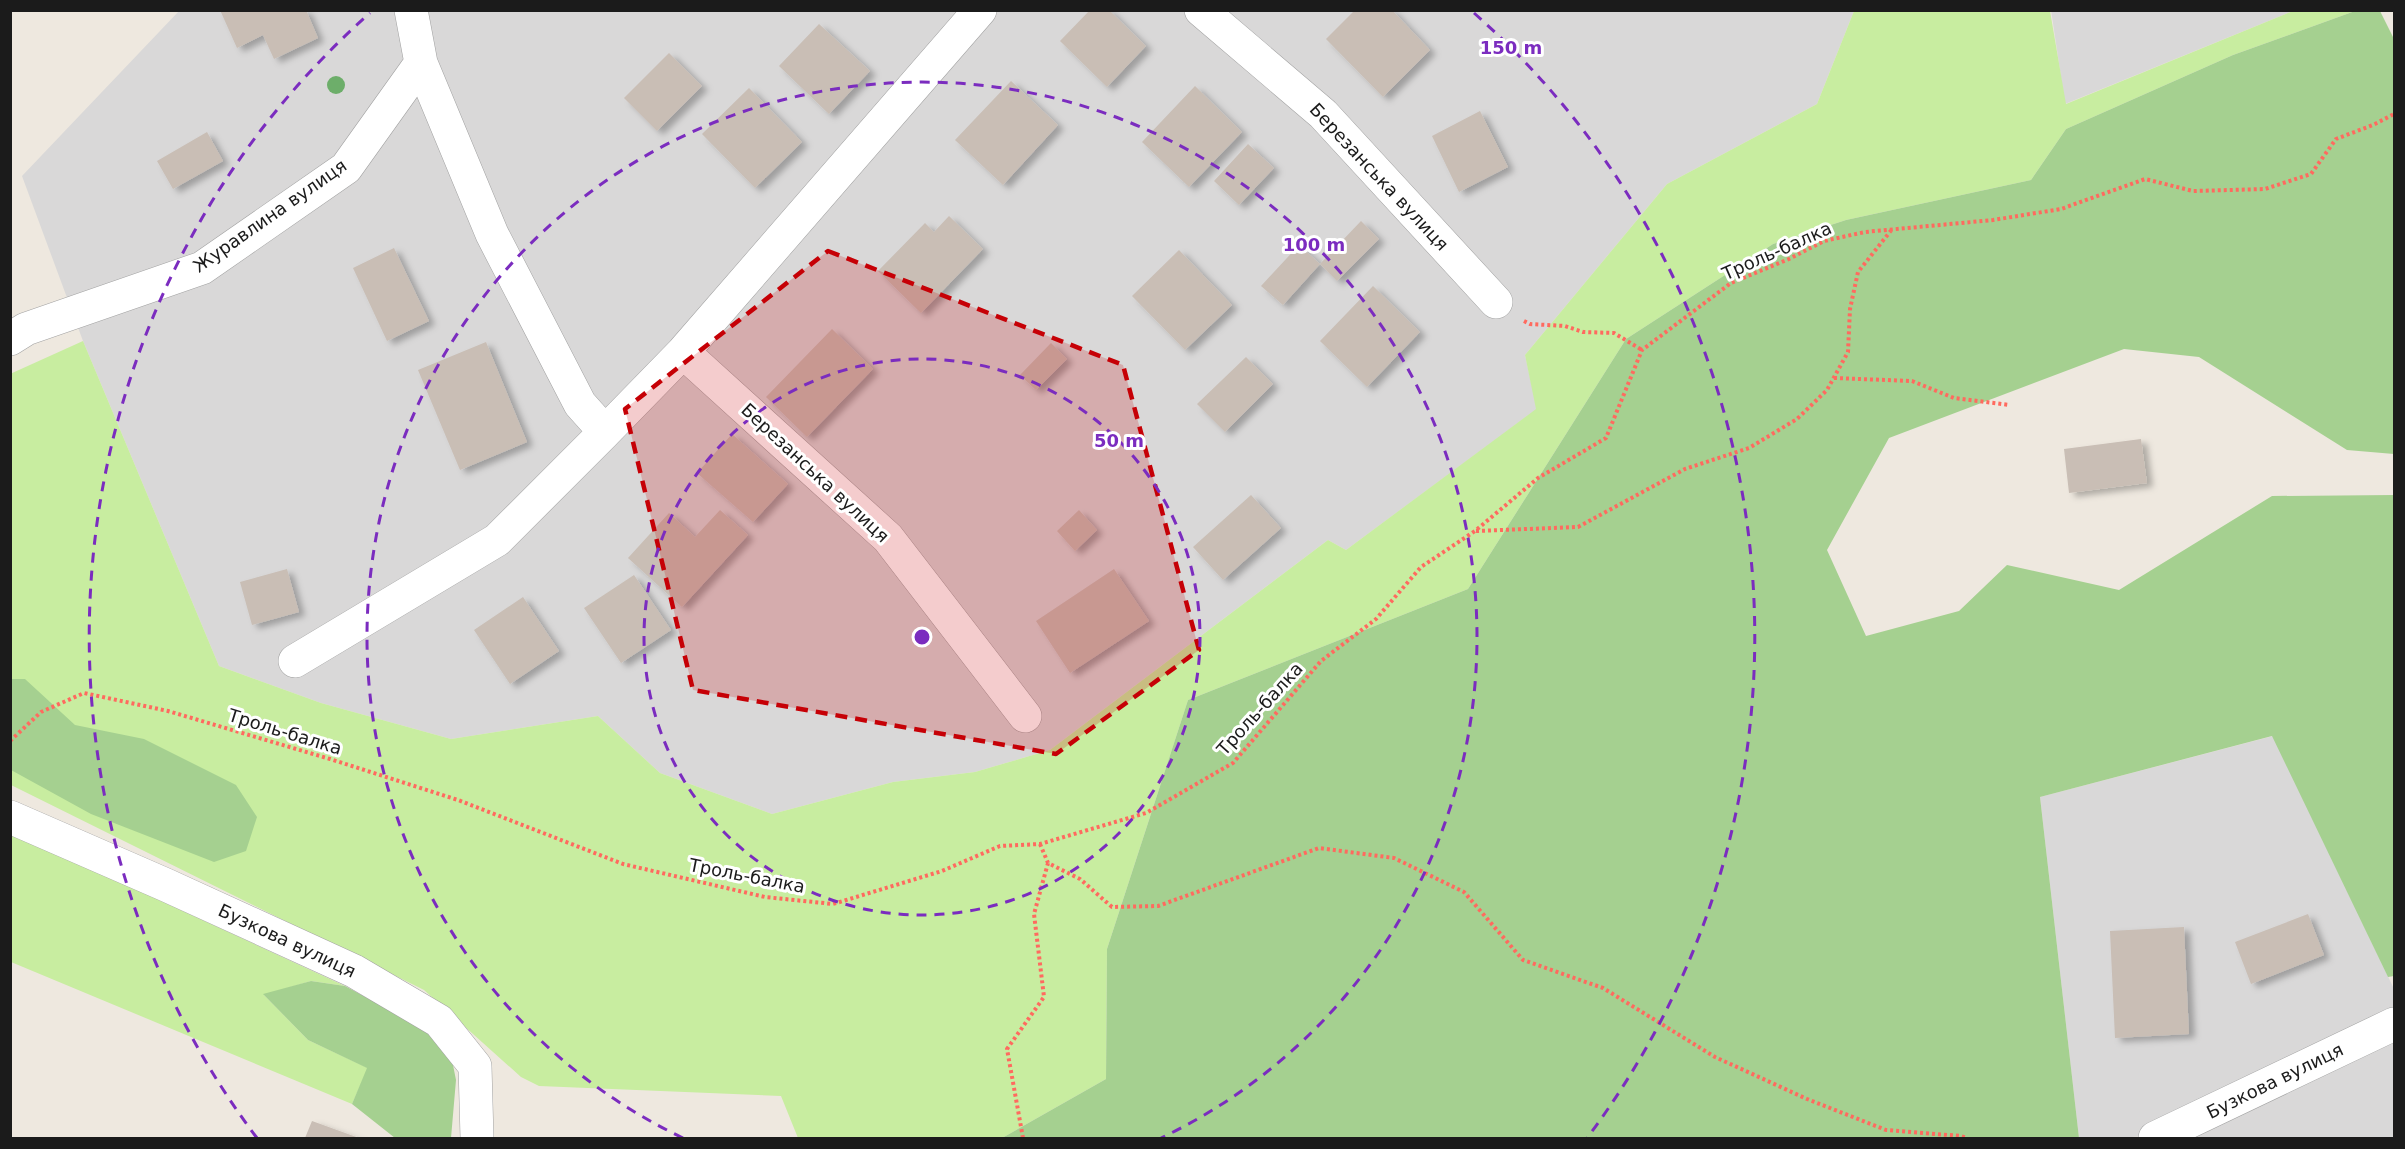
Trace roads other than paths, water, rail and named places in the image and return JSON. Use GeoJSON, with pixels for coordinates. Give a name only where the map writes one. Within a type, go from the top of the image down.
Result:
{"type":"FeatureCollection","features":[{"type":"Feature","properties":{"kind":"street"},"geometry":{"type":"LineString","coordinates":[[411,10],[421,63],[492,234],[580,404],[605,432]]}},
{"type":"Feature","properties":{"kind":"street"},"geometry":{"type":"LineString","coordinates":[[295,661],[497,540],[683,352],[980,10]]}},
{"type":"Feature","properties":{"kind":"street","name":"Березанська вулиця"},"geometry":{"type":"LineString","coordinates":[[1201,10],[1323,114],[1496,302]]}},
{"type":"Feature","properties":{"kind":"street","name":"Журавлина вулиця"},"geometry":{"type":"LineString","coordinates":[[18,334],[202,268],[346,168],[421,63]]}},
{"type":"Feature","properties":{"kind":"street","name":"Березанська вулиця"},"geometry":{"type":"LineString","coordinates":[[683,352],[888,538],[1025,716]]}},
{"type":"Feature","properties":{"kind":"street","name":"Бузкова вулиця"},"geometry":{"type":"LineString","coordinates":[[10,817],[354,971],[439,1021],[475,1066],[477,1138]]}},
{"type":"Feature","properties":{"kind":"street","name":"Бузкова вулиця"},"geometry":{"type":"LineString","coordinates":[[2155,1138],[2394,1024]]}}]}
